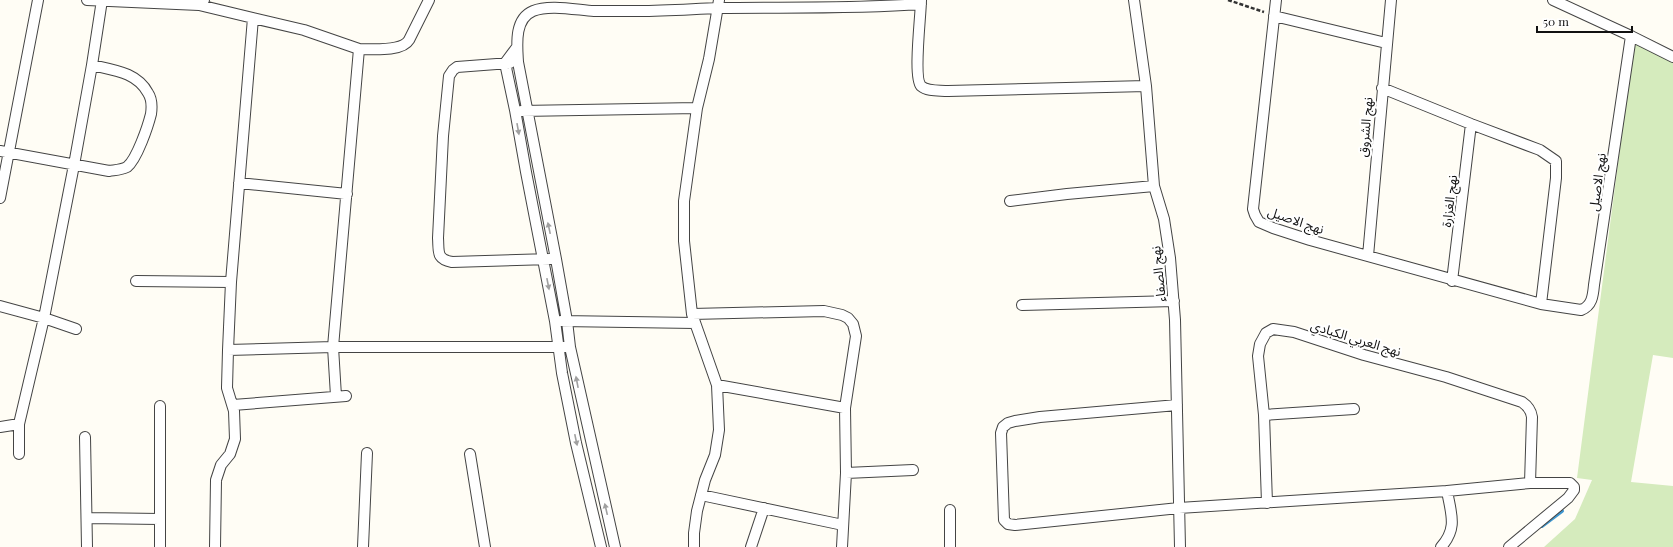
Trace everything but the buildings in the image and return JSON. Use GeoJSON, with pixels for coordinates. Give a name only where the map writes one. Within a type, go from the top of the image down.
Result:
{"type":"FeatureCollection","features":[{"type":"Feature","properties":{"kind":"street"},"geometry":{"type":"LineString","coordinates":[[0,198],[4,152],[38,0]]}},
{"type":"Feature","properties":{"kind":"street"},"geometry":{"type":"LineString","coordinates":[[87,0],[201,2],[253,18],[304,30],[359,49],[394,48],[405,45],[429,0]]}},
{"type":"Feature","properties":{"kind":"street"},"geometry":{"type":"LineString","coordinates":[[18,454],[19,424],[44,318],[74,165],[102,0]]}},
{"type":"Feature","properties":{"kind":"street","name":"نهج الصفاء"},"geometry":{"type":"LineString","coordinates":[[1134,0],[1146,86],[1154,186],[1164,219],[1170,258],[1174,301],[1180,547]]}},
{"type":"Feature","properties":{"kind":"street","name":"نهج الاصيل"},"geometry":{"type":"LineString","coordinates":[[1276,0],[1253,209],[1254,215],[1259,222],[1273,228],[1452,281],[1541,304],[1581,310],[1590,305],[1594,285],[1631,36]]}},
{"type":"Feature","properties":{"kind":"street","name":"نهج الشروق"},"geometry":{"type":"LineString","coordinates":[[1368,256],[1390,0]]}},
{"type":"Feature","properties":{"kind":"street"},"geometry":{"type":"LineString","coordinates":[[1552,0],[1673,57]]}},
{"type":"Feature","properties":{"kind":"street"},"geometry":{"type":"LineString","coordinates":[[615,547],[570,347],[556,259],[537,169],[528,111],[518,62],[517,47],[520,26],[526,16],[534,10],[549,8],[595,11],[652,11],[718,4],[843,8],[921,2],[917,66],[918,82],[924,88],[948,91],[1146,86]]}},
{"type":"Feature","properties":{"kind":"street"},"geometry":{"type":"LineString","coordinates":[[693,546],[697,510],[715,454],[719,430],[717,385],[694,319],[684,241],[684,201],[697,108],[709,59],[718,4]]}},
{"type":"Feature","properties":{"kind":"street"},"geometry":{"type":"LineString","coordinates":[[1274,16],[1386,43]]}},
{"type":"Feature","properties":{"kind":"street"},"geometry":{"type":"LineString","coordinates":[[215,547],[216,480],[221,465],[230,454],[236,439],[233,405],[228,388],[228,350],[231,282],[253,18]]}},
{"type":"Feature","properties":{"kind":"street"},"geometry":{"type":"LineString","coordinates":[[517,47],[505,63],[555,321],[558,347],[576,443],[601,547]]}},
{"type":"Feature","properties":{"kind":"street"},"geometry":{"type":"LineString","coordinates":[[233,405],[341,396],[333,347],[359,49]]}},
{"type":"Feature","properties":{"kind":"street"},"geometry":{"type":"LineString","coordinates":[[518,62],[457,68],[453,70],[449,76],[438,238],[439,255],[444,260],[452,262],[556,259]]}},
{"type":"Feature","properties":{"kind":"street"},"geometry":{"type":"LineString","coordinates":[[4,152],[109,171],[120,170],[127,166],[134,158],[151,114],[151,103],[148,93],[133,76],[125,72],[92,65]]}},
{"type":"Feature","properties":{"kind":"street"},"geometry":{"type":"LineString","coordinates":[[1382,88],[1540,150],[1556,161],[1556,178],[1541,304]]}},
{"type":"Feature","properties":{"kind":"street"},"geometry":{"type":"LineString","coordinates":[[515,110],[697,108]]}},
{"type":"Feature","properties":{"kind":"street","name":"نهج الغزارة"},"geometry":{"type":"LineString","coordinates":[[1452,281],[1471,124]]}},
{"type":"Feature","properties":{"kind":"street"},"geometry":{"type":"LineString","coordinates":[[239,183],[347,194]]}},
{"type":"Feature","properties":{"kind":"street"},"geometry":{"type":"LineString","coordinates":[[1010,201],[1154,186]]}},
{"type":"Feature","properties":{"kind":"street"},"geometry":{"type":"LineString","coordinates":[[136,281],[231,282]]}},
{"type":"Feature","properties":{"kind":"street"},"geometry":{"type":"LineString","coordinates":[[1022,305],[1174,301]]}},
{"type":"Feature","properties":{"kind":"street"},"geometry":{"type":"LineString","coordinates":[[0,306],[44,318],[76,329]]}},
{"type":"Feature","properties":{"kind":"street"},"geometry":{"type":"LineString","coordinates":[[555,321],[694,319],[824,311],[842,314],[848,318],[853,324],[856,336],[845,408],[846,473],[842,547]]}},
{"type":"Feature","properties":{"kind":"street","name":"نهج العربي الكبادي"},"geometry":{"type":"LineString","coordinates":[[1267,503],[1264,416],[1258,356],[1260,344],[1266,333],[1273,329],[1294,332],[1364,355],[1522,402],[1529,407],[1532,417],[1530,483]]}},
{"type":"Feature","properties":{"kind":"street"},"geometry":{"type":"LineString","coordinates":[[228,350],[333,347],[570,347]]}},
{"type":"Feature","properties":{"kind":"street"},"geometry":{"type":"LineString","coordinates":[[717,385],[845,408]]}},
{"type":"Feature","properties":{"kind":"street"},"geometry":{"type":"LineString","coordinates":[[1177,405],[1040,417],[1008,423],[1004,427],[1001,434],[1004,520],[1008,524],[1015,525],[1179,508],[1447,491],[1530,483],[1570,483],[1574,487],[1574,490],[1568,498],[1509,547]]}},
{"type":"Feature","properties":{"kind":"street"},"geometry":{"type":"LineString","coordinates":[[160,406],[160,547]]}},
{"type":"Feature","properties":{"kind":"street"},"geometry":{"type":"LineString","coordinates":[[1264,416],[1354,409]]}},
{"type":"Feature","properties":{"kind":"street"},"geometry":{"type":"LineString","coordinates":[[0,427],[19,424]]}},
{"type":"Feature","properties":{"kind":"street"},"geometry":{"type":"LineString","coordinates":[[85,437],[88,518],[87,547]]}},
{"type":"Feature","properties":{"kind":"street"},"geometry":{"type":"LineString","coordinates":[[363,547],[367,453]]}},
{"type":"Feature","properties":{"kind":"street"},"geometry":{"type":"LineString","coordinates":[[470,454],[485,547]]}},
{"type":"Feature","properties":{"kind":"street"},"geometry":{"type":"LineString","coordinates":[[846,473],[913,470]]}},
{"type":"Feature","properties":{"kind":"street"},"geometry":{"type":"LineString","coordinates":[[1441,547],[1452,530],[1447,491]]}},
{"type":"Feature","properties":{"kind":"street"},"geometry":{"type":"LineString","coordinates":[[701,495],[843,525]]}},
{"type":"Feature","properties":{"kind":"street"},"geometry":{"type":"LineString","coordinates":[[751,547],[764,508]]}},
{"type":"Feature","properties":{"kind":"street"},"geometry":{"type":"LineString","coordinates":[[950,510],[950,547]]}},
{"type":"Feature","properties":{"kind":"street"},"geometry":{"type":"LineString","coordinates":[[88,518],[160,519]]}},
{"type":"Feature","properties":{"kind":"path"},"geometry":{"type":"LineString","coordinates":[[1228,0],[1274,16]]}},
{"type":"Feature","properties":{"kind":"green space"},"geometry":{"type":"Polygon","coordinates":[[[1634,41],[1673,61],[1673,358],[1653,355],[1631,482],[1673,486],[1673,547],[1544,547],[1575,519],[1592,480],[1577,478],[1634,41]]]}},
{"type":"Feature","properties":{"kind":"waterway"},"geometry":{"type":"LineString","coordinates":[[1542,526],[1562,511]]}}]}
